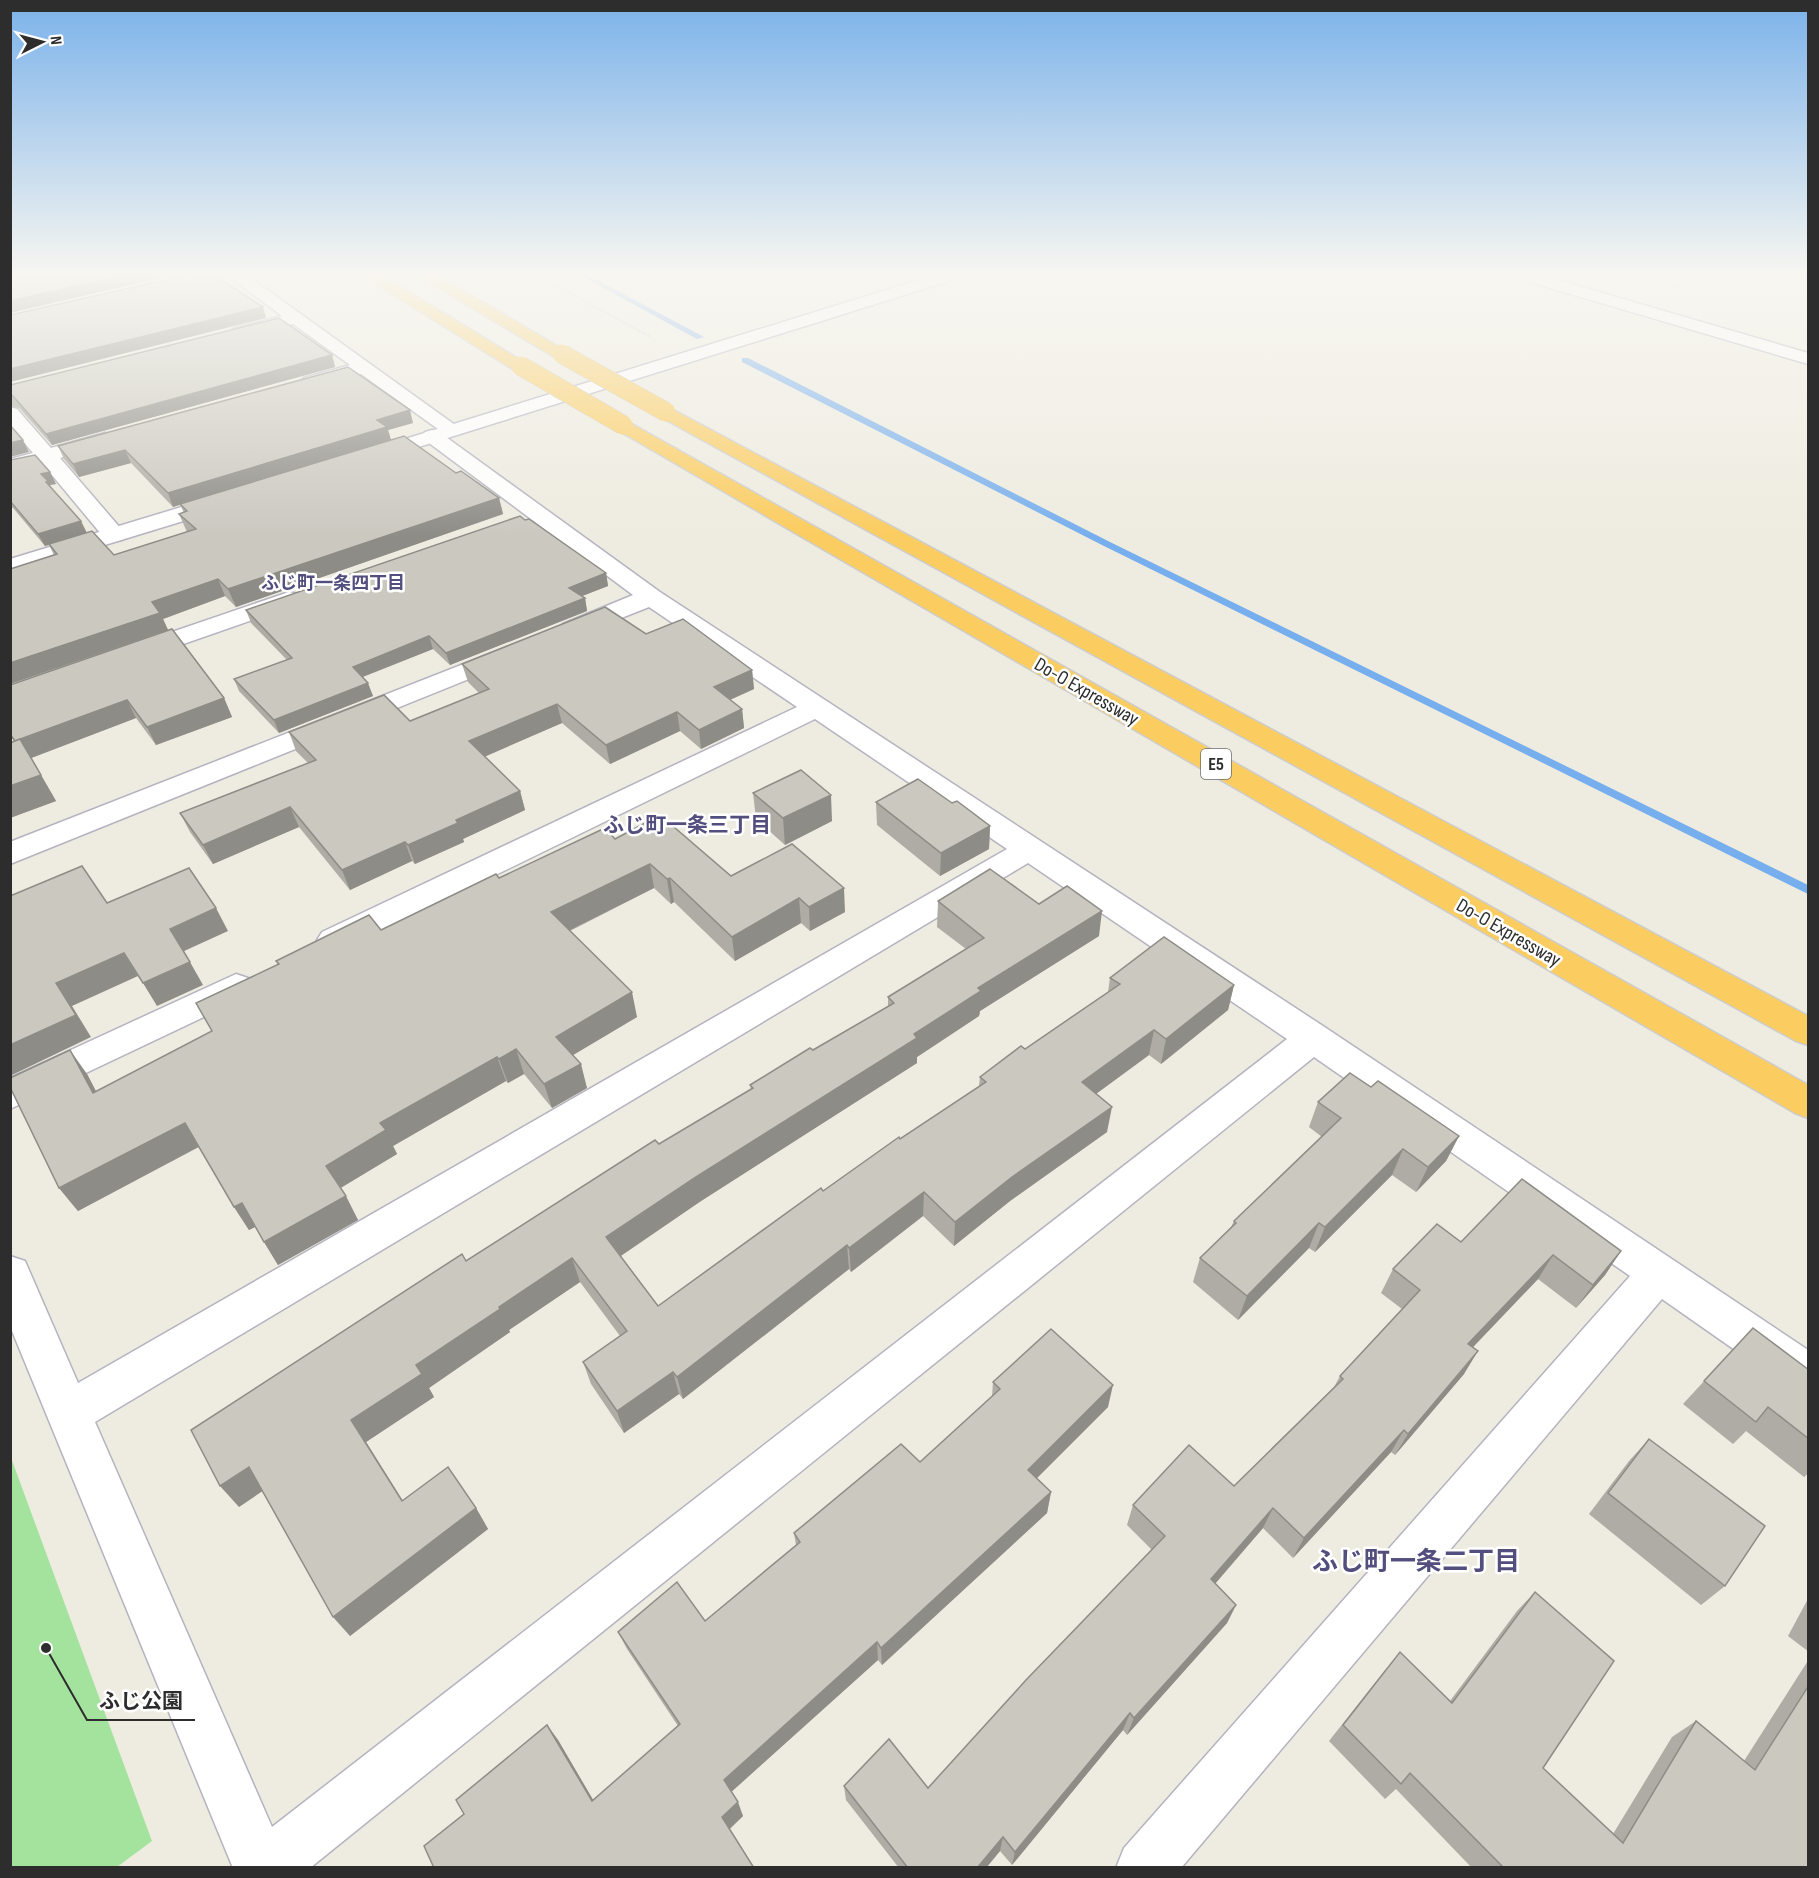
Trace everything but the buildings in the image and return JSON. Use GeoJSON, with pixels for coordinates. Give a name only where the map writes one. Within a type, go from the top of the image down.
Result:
{"type":"FeatureCollection","features":[{"type":"Feature","properties":{"kind":"highway","name":"Do-O Expressway"},"geometry":{"type":"LineString","coordinates":[[514,362],[1809,1103]]}},
{"type":"Feature","properties":{"kind":"highway","name":"E5"},"geometry":{"type":"LineString","coordinates":[[576,362],[1809,1032]]}},
{"type":"Feature","properties":{"kind":"street"},"geometry":{"type":"LineString","coordinates":[[357,362],[442,433],[526,517],[651,597],[1312,1038],[1809,1375]]}},
{"type":"Feature","properties":{"kind":"street"},"geometry":{"type":"LineString","coordinates":[[353,461],[674,362]]}},
{"type":"Feature","properties":{"kind":"street"},"geometry":{"type":"LineString","coordinates":[[296,386],[364,367]]}},
{"type":"Feature","properties":{"kind":"street"},"geometry":{"type":"LineString","coordinates":[[10,413],[114,535]]}},
{"type":"Feature","properties":{"kind":"street"},"geometry":{"type":"LineString","coordinates":[[10,466],[126,434]]}},
{"type":"Feature","properties":{"kind":"street"},"geometry":{"type":"LineString","coordinates":[[10,567],[239,496]]}},
{"type":"Feature","properties":{"kind":"street"},"geometry":{"type":"LineString","coordinates":[[111,661],[313,591]]}},
{"type":"Feature","properties":{"kind":"street"},"geometry":{"type":"LineString","coordinates":[[10,854],[651,597]]}},
{"type":"Feature","properties":{"kind":"street"},"geometry":{"type":"LineString","coordinates":[[311,951],[817,708]]}},
{"type":"Feature","properties":{"kind":"street"},"geometry":{"type":"LineString","coordinates":[[69,1413],[1028,850]]}},
{"type":"Feature","properties":{"kind":"street"},"geometry":{"type":"LineString","coordinates":[[10,1095],[258,976]]}},
{"type":"Feature","properties":{"kind":"street"},"geometry":{"type":"LineString","coordinates":[[10,1274],[263,1868],[1312,1038]]}},
{"type":"Feature","properties":{"kind":"street"},"geometry":{"type":"LineString","coordinates":[[1144,1868],[1658,1274]]}},
{"type":"Feature","properties":{"kind":"green space"},"geometry":{"type":"Polygon","coordinates":[[[10,1455],[152,1841],[117,1867],[11,1867],[10,1455]]]}},
{"type":"Feature","properties":{"kind":"waterway"},"geometry":{"type":"LineString","coordinates":[[748,362],[1107,544],[1808,890]]}},
{"type":"Feature","properties":{"kind":"place","name":"ふじ公園"},"geometry":{"type":"Point","coordinates":[46,1648]}},
{"type":"Feature","properties":{"kind":"district","name":"ふじ町一条四丁目"},"geometry":{"type":"Point","coordinates":[333,583]}},
{"type":"Feature","properties":{"kind":"district","name":"ふじ町一条三丁目"},"geometry":{"type":"Point","coordinates":[687,825]}},
{"type":"Feature","properties":{"kind":"district","name":"ふじ町一条二丁目"},"geometry":{"type":"Point","coordinates":[1416,1561]}}]}
